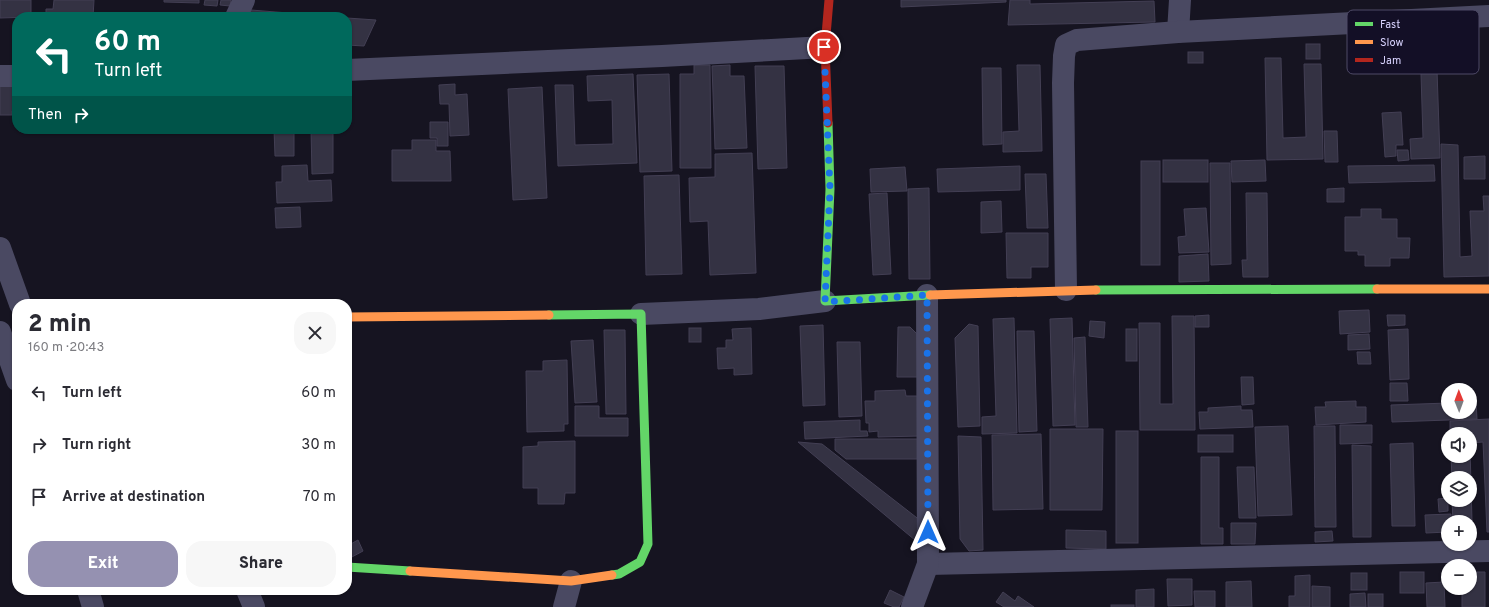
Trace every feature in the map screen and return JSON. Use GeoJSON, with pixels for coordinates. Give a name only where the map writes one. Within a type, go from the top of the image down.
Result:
{"type":"FeatureCollection","features":[{"type":"Feature","properties":{"kind":"street"},"geometry":{"type":"LineString","coordinates":[[238,12],[244,0]]}},
{"type":"Feature","properties":{"kind":"street"},"geometry":{"type":"LineString","coordinates":[[825,302],[830,189],[824,47],[829,0]]}},
{"type":"Feature","properties":{"kind":"street"},"geometry":{"type":"LineString","coordinates":[[1178,32],[1180,0]]}},
{"type":"Feature","properties":{"kind":"street"},"geometry":{"type":"LineString","coordinates":[[1479,17],[1489,16]]}},
{"type":"Feature","properties":{"kind":"street"},"geometry":{"type":"LineString","coordinates":[[1066,290],[1063,83],[1066,45],[1077,40],[1178,32],[1347,23]]}},
{"type":"Feature","properties":{"kind":"street"},"geometry":{"type":"LineString","coordinates":[[352,70],[824,47]]}},
{"type":"Feature","properties":{"kind":"street"},"geometry":{"type":"LineString","coordinates":[[0,76],[12,76]]}},
{"type":"Feature","properties":{"kind":"street"},"geometry":{"type":"LineString","coordinates":[[0,248],[18,299]]}},
{"type":"Feature","properties":{"kind":"street"},"geometry":{"type":"LineString","coordinates":[[352,317],[641,314],[759,309],[825,302],[927,295],[1066,290],[1489,289]]}},
{"type":"Feature","properties":{"kind":"street"},"geometry":{"type":"LineString","coordinates":[[912,607],[928,564],[927,295]]}},
{"type":"Feature","properties":{"kind":"street"},"geometry":{"type":"LineString","coordinates":[[352,567],[571,581],[619,574],[640,562],[648,544],[641,314]]}},
{"type":"Feature","properties":{"kind":"street"},"geometry":{"type":"LineString","coordinates":[[0,332],[12,366]]}},
{"type":"Feature","properties":{"kind":"street"},"geometry":{"type":"LineString","coordinates":[[928,564],[1489,552]]}},
{"type":"Feature","properties":{"kind":"street"},"geometry":{"type":"LineString","coordinates":[[564,607],[571,581]]}},
{"type":"Feature","properties":{"kind":"street"},"geometry":{"type":"LineString","coordinates":[[89,595],[93,607]]}},
{"type":"Feature","properties":{"kind":"street"},"geometry":{"type":"LineString","coordinates":[[249,595],[254,607]]}},
{"type":"Feature","properties":{"kind":"building"},"geometry":{"type":"Polygon","coordinates":[[[0,0],[31,0],[31,12],[12,12],[12,18],[0,18],[0,0]]]}},
{"type":"Feature","properties":{"kind":"building"},"geometry":{"type":"Polygon","coordinates":[[[54,0],[94,0],[93,12],[46,12],[46,9],[53,9],[54,0]]]}},
{"type":"Feature","properties":{"kind":"building"},"geometry":{"type":"Polygon","coordinates":[[[164,0],[199,0],[199,3],[164,2],[164,0]]]}},
{"type":"Feature","properties":{"kind":"building"},"geometry":{"type":"Polygon","coordinates":[[[205,0],[218,0],[217,6],[204,5],[205,0]]]}},
{"type":"Feature","properties":{"kind":"building"},"geometry":{"type":"Polygon","coordinates":[[[221,0],[231,0],[230,6],[220,5],[221,0]]]}},
{"type":"Feature","properties":{"kind":"building"},"geometry":{"type":"Polygon","coordinates":[[[901,0],[1006,0],[1006,2],[901,7],[901,0]]]}},
{"type":"Feature","properties":{"kind":"building"},"geometry":{"type":"Polygon","coordinates":[[[1010,0],[1030,0],[1030,4],[1154,1],[1155,22],[1008,25],[1010,0]]]}},
{"type":"Feature","properties":{"kind":"building"},"geometry":{"type":"Polygon","coordinates":[[[251,10],[276,12],[250,12],[251,10]]]}},
{"type":"Feature","properties":{"kind":"building"},"geometry":{"type":"Polygon","coordinates":[[[352,18],[376,20],[364,46],[352,45],[352,18]]]}},
{"type":"Feature","properties":{"kind":"building"},"geometry":{"type":"Polygon","coordinates":[[[1306,44],[1320,44],[1320,59],[1306,59],[1306,44]]]}},
{"type":"Feature","properties":{"kind":"building"},"geometry":{"type":"Polygon","coordinates":[[[1188,52],[1203,52],[1203,63],[1188,63],[1188,52]]]}},
{"type":"Feature","properties":{"kind":"building"},"geometry":{"type":"Polygon","coordinates":[[[1265,58],[1281,58],[1283,138],[1306,137],[1304,64],[1321,64],[1323,159],[1267,160],[1265,58]]]}},
{"type":"Feature","properties":{"kind":"building"},"geometry":{"type":"Polygon","coordinates":[[[694,65],[710,65],[711,168],[680,168],[680,74],[694,74],[694,65]]]}},
{"type":"Feature","properties":{"kind":"building"},"geometry":{"type":"Polygon","coordinates":[[[730,65],[730,76],[744,76],[747,148],[715,149],[712,66],[730,65]]]}},
{"type":"Feature","properties":{"kind":"building"},"geometry":{"type":"Polygon","coordinates":[[[1017,65],[1040,65],[1042,151],[1003,152],[1003,132],[1019,131],[1017,65]]]}},
{"type":"Feature","properties":{"kind":"building"},"geometry":{"type":"Polygon","coordinates":[[[755,66],[784,66],[787,168],[758,169],[755,66]]]}},
{"type":"Feature","properties":{"kind":"building"},"geometry":{"type":"Polygon","coordinates":[[[982,68],[1001,68],[1002,144],[983,145],[982,68]]]}},
{"type":"Feature","properties":{"kind":"building"},"geometry":{"type":"Polygon","coordinates":[[[633,74],[637,163],[558,166],[555,85],[573,85],[575,145],[613,144],[612,100],[588,101],[587,76],[633,74]]]}},
{"type":"Feature","properties":{"kind":"building"},"geometry":{"type":"Polygon","coordinates":[[[669,74],[672,171],[640,172],[637,75],[669,74]]]}},
{"type":"Feature","properties":{"kind":"building"},"geometry":{"type":"Polygon","coordinates":[[[1421,74],[1437,74],[1440,158],[1411,159],[1410,139],[1423,138],[1421,74]]]}},
{"type":"Feature","properties":{"kind":"building"},"geometry":{"type":"Polygon","coordinates":[[[455,84],[455,95],[467,94],[469,135],[450,136],[449,104],[440,104],[439,85],[455,84]]]}},
{"type":"Feature","properties":{"kind":"building"},"geometry":{"type":"Polygon","coordinates":[[[0,85],[12,85],[12,115],[0,115],[0,85]]]}},
{"type":"Feature","properties":{"kind":"building"},"geometry":{"type":"Polygon","coordinates":[[[542,87],[547,198],[513,200],[508,89],[542,87]]]}},
{"type":"Feature","properties":{"kind":"building"},"geometry":{"type":"Polygon","coordinates":[[[1401,112],[1403,145],[1396,145],[1396,156],[1385,157],[1382,113],[1401,112]]]}},
{"type":"Feature","properties":{"kind":"building"},"geometry":{"type":"Polygon","coordinates":[[[430,122],[448,122],[448,146],[437,146],[437,138],[430,138],[430,122]]]}},
{"type":"Feature","properties":{"kind":"building"},"geometry":{"type":"Polygon","coordinates":[[[1324,131],[1337,131],[1338,162],[1325,162],[1324,131]]]}},
{"type":"Feature","properties":{"kind":"building"},"geometry":{"type":"Polygon","coordinates":[[[274,134],[294,134],[294,156],[275,156],[274,134]]]}},
{"type":"Feature","properties":{"kind":"building"},"geometry":{"type":"Polygon","coordinates":[[[311,134],[333,134],[333,173],[312,174],[311,134]]]}},
{"type":"Feature","properties":{"kind":"building"},"geometry":{"type":"Polygon","coordinates":[[[412,140],[436,140],[436,151],[450,151],[451,181],[392,181],[392,150],[412,150],[412,140]]]}},
{"type":"Feature","properties":{"kind":"building"},"geometry":{"type":"Polygon","coordinates":[[[1441,144],[1458,145],[1460,257],[1472,256],[1470,211],[1484,211],[1483,196],[1489,196],[1489,276],[1444,277],[1441,144]]]}},
{"type":"Feature","properties":{"kind":"building"},"geometry":{"type":"Polygon","coordinates":[[[1397,150],[1408,150],[1409,160],[1398,161],[1397,150]]]}},
{"type":"Feature","properties":{"kind":"building"},"geometry":{"type":"Polygon","coordinates":[[[752,153],[756,273],[710,275],[708,221],[690,222],[689,178],[715,177],[715,154],[752,153]]]}},
{"type":"Feature","properties":{"kind":"building"},"geometry":{"type":"Polygon","coordinates":[[[1485,156],[1485,179],[1464,179],[1464,157],[1485,156]]]}},
{"type":"Feature","properties":{"kind":"building"},"geometry":{"type":"Polygon","coordinates":[[[1163,160],[1208,160],[1208,182],[1163,182],[1163,160]]]}},
{"type":"Feature","properties":{"kind":"building"},"geometry":{"type":"Polygon","coordinates":[[[1265,160],[1266,181],[1232,182],[1231,161],[1265,160]]]}},
{"type":"Feature","properties":{"kind":"building"},"geometry":{"type":"Polygon","coordinates":[[[1141,161],[1160,161],[1160,265],[1141,265],[1141,161]]]}},
{"type":"Feature","properties":{"kind":"building"},"geometry":{"type":"Polygon","coordinates":[[[1210,163],[1230,163],[1231,264],[1211,265],[1210,163]]]}},
{"type":"Feature","properties":{"kind":"building"},"geometry":{"type":"Polygon","coordinates":[[[307,165],[308,181],[331,180],[332,201],[277,203],[276,182],[282,182],[282,166],[307,165]]]}},
{"type":"Feature","properties":{"kind":"building"},"geometry":{"type":"Polygon","coordinates":[[[1434,165],[1435,181],[1349,183],[1348,166],[1434,165]]]}},
{"type":"Feature","properties":{"kind":"building"},"geometry":{"type":"Polygon","coordinates":[[[1020,166],[1020,190],[938,192],[937,169],[1020,166]]]}},
{"type":"Feature","properties":{"kind":"building"},"geometry":{"type":"Polygon","coordinates":[[[905,167],[907,191],[871,192],[870,169],[905,167]]]}},
{"type":"Feature","properties":{"kind":"building"},"geometry":{"type":"Polygon","coordinates":[[[1025,174],[1046,174],[1048,228],[1027,228],[1025,174]]]}},
{"type":"Feature","properties":{"kind":"building"},"geometry":{"type":"Polygon","coordinates":[[[679,175],[682,274],[646,275],[644,176],[679,175]]]}},
{"type":"Feature","properties":{"kind":"building"},"geometry":{"type":"Polygon","coordinates":[[[929,188],[930,279],[909,279],[908,189],[929,188]]]}},
{"type":"Feature","properties":{"kind":"building"},"geometry":{"type":"Polygon","coordinates":[[[1344,188],[1344,202],[1327,202],[1327,189],[1344,188]]]}},
{"type":"Feature","properties":{"kind":"building"},"geometry":{"type":"Polygon","coordinates":[[[887,193],[891,274],[873,275],[869,194],[887,193]]]}},
{"type":"Feature","properties":{"kind":"building"},"geometry":{"type":"Polygon","coordinates":[[[1246,193],[1267,193],[1268,277],[1243,277],[1242,260],[1247,260],[1246,193]]]}},
{"type":"Feature","properties":{"kind":"building"},"geometry":{"type":"Polygon","coordinates":[[[1001,201],[1002,232],[981,233],[981,202],[1001,201]]]}},
{"type":"Feature","properties":{"kind":"building"},"geometry":{"type":"Polygon","coordinates":[[[300,207],[301,227],[276,228],[275,208],[300,207]]]}},
{"type":"Feature","properties":{"kind":"building"},"geometry":{"type":"Polygon","coordinates":[[[1206,208],[1209,252],[1179,253],[1178,237],[1186,236],[1184,209],[1206,208]]]}},
{"type":"Feature","properties":{"kind":"building"},"geometry":{"type":"Polygon","coordinates":[[[1361,209],[1381,209],[1381,219],[1397,219],[1397,238],[1410,238],[1409,258],[1390,258],[1390,266],[1365,266],[1365,255],[1358,255],[1358,251],[1345,251],[1345,217],[1361,217],[1361,209]]]}},
{"type":"Feature","properties":{"kind":"building"},"geometry":{"type":"Polygon","coordinates":[[[1006,233],[1048,233],[1048,267],[1031,267],[1031,278],[1007,278],[1006,233]]]}},
{"type":"Feature","properties":{"kind":"building"},"geometry":{"type":"Polygon","coordinates":[[[1208,254],[1209,281],[1179,282],[1179,256],[1208,254]]]}},
{"type":"Feature","properties":{"kind":"building"},"geometry":{"type":"Polygon","coordinates":[[[1369,310],[1370,332],[1340,334],[1339,311],[1369,310]]]}},
{"type":"Feature","properties":{"kind":"building"},"geometry":{"type":"Polygon","coordinates":[[[1209,315],[1209,327],[1195,327],[1195,316],[1209,315]]]}},
{"type":"Feature","properties":{"kind":"building"},"geometry":{"type":"Polygon","coordinates":[[[1387,315],[1405,315],[1405,325],[1388,326],[1387,315]]]}},
{"type":"Feature","properties":{"kind":"building"},"geometry":{"type":"Polygon","coordinates":[[[1172,316],[1194,316],[1195,430],[1140,430],[1139,323],[1160,323],[1160,404],[1173,404],[1172,316]]]}},
{"type":"Feature","properties":{"kind":"building"},"geometry":{"type":"Polygon","coordinates":[[[1014,318],[1017,433],[982,434],[982,417],[996,416],[993,319],[1014,318]]]}},
{"type":"Feature","properties":{"kind":"building"},"geometry":{"type":"Polygon","coordinates":[[[1072,318],[1075,425],[1053,426],[1050,319],[1072,318]]]}},
{"type":"Feature","properties":{"kind":"building"},"geometry":{"type":"Polygon","coordinates":[[[1090,321],[1105,322],[1104,338],[1089,336],[1090,321]]]}},
{"type":"Feature","properties":{"kind":"building"},"geometry":{"type":"Polygon","coordinates":[[[969,324],[978,326],[980,426],[958,427],[955,338],[969,324]]]}},
{"type":"Feature","properties":{"kind":"building"},"geometry":{"type":"Polygon","coordinates":[[[823,325],[825,405],[803,406],[800,326],[823,325]]]}},
{"type":"Feature","properties":{"kind":"building"},"geometry":{"type":"Polygon","coordinates":[[[898,327],[910,327],[917,334],[918,377],[897,377],[898,327]]]}},
{"type":"Feature","properties":{"kind":"building"},"geometry":{"type":"Polygon","coordinates":[[[689,328],[701,328],[701,342],[689,342],[689,328]]]}},
{"type":"Feature","properties":{"kind":"building"},"geometry":{"type":"Polygon","coordinates":[[[751,328],[752,374],[734,375],[734,368],[718,369],[717,348],[726,348],[726,340],[733,340],[732,329],[751,328]]]}},
{"type":"Feature","properties":{"kind":"building"},"geometry":{"type":"Polygon","coordinates":[[[1126,329],[1137,329],[1137,361],[1126,361],[1126,329]]]}},
{"type":"Feature","properties":{"kind":"building"},"geometry":{"type":"Polygon","coordinates":[[[1408,329],[1409,379],[1390,380],[1388,330],[1408,329]]]}},
{"type":"Feature","properties":{"kind":"building"},"geometry":{"type":"Polygon","coordinates":[[[604,330],[625,330],[626,414],[606,414],[604,330]]]}},
{"type":"Feature","properties":{"kind":"building"},"geometry":{"type":"Polygon","coordinates":[[[1017,331],[1034,331],[1037,431],[1019,432],[1017,331]]]}},
{"type":"Feature","properties":{"kind":"building"},"geometry":{"type":"Polygon","coordinates":[[[1369,334],[1370,349],[1348,350],[1348,335],[1369,334]]]}},
{"type":"Feature","properties":{"kind":"building"},"geometry":{"type":"Polygon","coordinates":[[[1085,337],[1088,427],[1076,427],[1074,338],[1085,337]]]}},
{"type":"Feature","properties":{"kind":"building"},"geometry":{"type":"Polygon","coordinates":[[[593,340],[597,402],[575,403],[571,341],[593,340]]]}},
{"type":"Feature","properties":{"kind":"building"},"geometry":{"type":"Polygon","coordinates":[[[837,342],[860,342],[862,416],[839,417],[837,342]]]}},
{"type":"Feature","properties":{"kind":"building"},"geometry":{"type":"Polygon","coordinates":[[[1357,352],[1370,352],[1371,364],[1358,364],[1357,352]]]}},
{"type":"Feature","properties":{"kind":"building"},"geometry":{"type":"Polygon","coordinates":[[[567,360],[568,424],[564,424],[564,431],[527,432],[526,371],[543,371],[543,361],[567,360]]]}},
{"type":"Feature","properties":{"kind":"building"},"geometry":{"type":"Polygon","coordinates":[[[1241,377],[1253,377],[1254,404],[1242,405],[1241,377]]]}},
{"type":"Feature","properties":{"kind":"building"},"geometry":{"type":"Polygon","coordinates":[[[1390,383],[1407,383],[1408,401],[1390,401],[1390,383]]]}},
{"type":"Feature","properties":{"kind":"building"},"geometry":{"type":"Polygon","coordinates":[[[905,390],[906,396],[919,396],[920,436],[878,437],[878,431],[869,432],[869,423],[866,423],[865,401],[875,401],[875,391],[905,390]]]}},
{"type":"Feature","properties":{"kind":"building"},"geometry":{"type":"Polygon","coordinates":[[[1356,401],[1356,407],[1366,407],[1366,422],[1316,425],[1315,407],[1326,407],[1325,402],[1356,401]]]}},
{"type":"Feature","properties":{"kind":"building"},"geometry":{"type":"Polygon","coordinates":[[[1441,403],[1441,419],[1477,419],[1392,422],[1391,405],[1441,403]]]}},
{"type":"Feature","properties":{"kind":"building"},"geometry":{"type":"Polygon","coordinates":[[[575,406],[599,406],[599,418],[628,418],[628,436],[575,436],[575,406]]]}},
{"type":"Feature","properties":{"kind":"building"},"geometry":{"type":"Polygon","coordinates":[[[1241,406],[1241,410],[1252,410],[1253,427],[1200,429],[1199,412],[1208,412],[1208,408],[1241,406]]]}},
{"type":"Feature","properties":{"kind":"building"},"geometry":{"type":"Polygon","coordinates":[[[1489,419],[1489,532],[1487,532],[1483,442],[1477,442],[1477,427],[1450,427],[1450,421],[1489,419]]]}},
{"type":"Feature","properties":{"kind":"building"},"geometry":{"type":"Polygon","coordinates":[[[860,420],[860,431],[867,431],[868,436],[805,439],[804,422],[860,420]]]}},
{"type":"Feature","properties":{"kind":"building"},"geometry":{"type":"Polygon","coordinates":[[[1340,425],[1372,425],[1372,443],[1340,444],[1340,425]]]}},
{"type":"Feature","properties":{"kind":"building"},"geometry":{"type":"Polygon","coordinates":[[[1288,426],[1292,515],[1258,516],[1255,427],[1288,426]]]}},
{"type":"Feature","properties":{"kind":"building"},"geometry":{"type":"Polygon","coordinates":[[[1314,426],[1335,426],[1336,527],[1315,527],[1314,426]]]}},
{"type":"Feature","properties":{"kind":"building"},"geometry":{"type":"Polygon","coordinates":[[[1050,429],[1103,429],[1102,510],[1050,510],[1050,429]]]}},
{"type":"Feature","properties":{"kind":"building"},"geometry":{"type":"Polygon","coordinates":[[[1116,431],[1138,431],[1138,543],[1116,543],[1116,431]]]}},
{"type":"Feature","properties":{"kind":"building"},"geometry":{"type":"Polygon","coordinates":[[[1041,434],[1043,509],[993,510],[992,435],[1041,434]]]}},
{"type":"Feature","properties":{"kind":"building"},"geometry":{"type":"Polygon","coordinates":[[[1198,435],[1233,435],[1233,452],[1198,452],[1198,435]]]}},
{"type":"Feature","properties":{"kind":"building"},"geometry":{"type":"Polygon","coordinates":[[[958,436],[981,437],[983,550],[969,551],[960,539],[958,436]]]}},
{"type":"Feature","properties":{"kind":"building"},"geometry":{"type":"Polygon","coordinates":[[[835,439],[920,439],[921,459],[846,459],[835,450],[835,439]]]}},
{"type":"Feature","properties":{"kind":"building"},"geometry":{"type":"Polygon","coordinates":[[[575,441],[575,493],[565,493],[564,504],[538,504],[538,488],[523,488],[523,447],[538,446],[538,442],[575,441]]]}},
{"type":"Feature","properties":{"kind":"building"},"geometry":{"type":"Polygon","coordinates":[[[798,442],[822,444],[921,521],[922,546],[798,442]]]}},
{"type":"Feature","properties":{"kind":"building"},"geometry":{"type":"Polygon","coordinates":[[[1413,443],[1415,526],[1392,526],[1390,444],[1413,443]]]}},
{"type":"Feature","properties":{"kind":"building"},"geometry":{"type":"Polygon","coordinates":[[[1352,445],[1371,446],[1371,537],[1353,537],[1352,445]]]}},
{"type":"Feature","properties":{"kind":"building"},"geometry":{"type":"Polygon","coordinates":[[[1201,457],[1219,457],[1219,528],[1223,528],[1223,544],[1201,544],[1201,457]]]}},
{"type":"Feature","properties":{"kind":"building"},"geometry":{"type":"Polygon","coordinates":[[[1451,463],[1470,463],[1471,471],[1452,471],[1451,463]]]}},
{"type":"Feature","properties":{"kind":"building"},"geometry":{"type":"Polygon","coordinates":[[[1237,467],[1254,467],[1256,518],[1239,518],[1237,467]]]}},
{"type":"Feature","properties":{"kind":"building"},"geometry":{"type":"Polygon","coordinates":[[[1438,499],[1441,499],[1441,507],[1448,507],[1448,511],[1439,512],[1438,499]]]}},
{"type":"Feature","properties":{"kind":"building"},"geometry":{"type":"Polygon","coordinates":[[[1452,507],[1472,507],[1472,515],[1453,515],[1452,507]]]}},
{"type":"Feature","properties":{"kind":"building"},"geometry":{"type":"Polygon","coordinates":[[[1451,514],[1441,515],[1441,532],[1426,533],[1425,515],[1451,514]]]}},
{"type":"Feature","properties":{"kind":"building"},"geometry":{"type":"Polygon","coordinates":[[[1231,523],[1256,523],[1255,544],[1231,544],[1231,523]]]}},
{"type":"Feature","properties":{"kind":"building"},"geometry":{"type":"Polygon","coordinates":[[[1066,530],[1106,531],[1106,549],[1066,548],[1066,530]]]}},
{"type":"Feature","properties":{"kind":"building"},"geometry":{"type":"Polygon","coordinates":[[[1332,531],[1333,541],[1315,542],[1315,532],[1332,531]]]}},
{"type":"Feature","properties":{"kind":"building"},"geometry":{"type":"Polygon","coordinates":[[[358,540],[363,551],[352,557],[352,543],[358,540]]]}},
{"type":"Feature","properties":{"kind":"building"},"geometry":{"type":"Polygon","coordinates":[[[1400,572],[1424,572],[1424,593],[1400,593],[1400,572]]]}},
{"type":"Feature","properties":{"kind":"building"},"geometry":{"type":"Polygon","coordinates":[[[1477,572],[1485,572],[1485,607],[1462,607],[1462,595],[1477,595],[1477,572]]]}},
{"type":"Feature","properties":{"kind":"building"},"geometry":{"type":"Polygon","coordinates":[[[1351,573],[1367,573],[1367,590],[1351,590],[1351,573]]]}},
{"type":"Feature","properties":{"kind":"building"},"geometry":{"type":"Polygon","coordinates":[[[1310,575],[1310,607],[1289,607],[1289,596],[1295,596],[1295,576],[1310,575]]]}},
{"type":"Feature","properties":{"kind":"building"},"geometry":{"type":"Polygon","coordinates":[[[1167,579],[1192,579],[1192,605],[1168,606],[1167,579]]]}},
{"type":"Feature","properties":{"kind":"building"},"geometry":{"type":"Polygon","coordinates":[[[1251,581],[1252,607],[1226,607],[1226,582],[1251,581]]]}},
{"type":"Feature","properties":{"kind":"building"},"geometry":{"type":"Polygon","coordinates":[[[1441,582],[1441,595],[1445,595],[1445,607],[1427,607],[1426,583],[1441,582]]]}},
{"type":"Feature","properties":{"kind":"building"},"geometry":{"type":"Polygon","coordinates":[[[1312,586],[1330,587],[1330,607],[1312,607],[1312,586]]]}},
{"type":"Feature","properties":{"kind":"building"},"geometry":{"type":"Polygon","coordinates":[[[1154,589],[1154,607],[1136,607],[1136,590],[1154,589]]]}},
{"type":"Feature","properties":{"kind":"building"},"geometry":{"type":"Polygon","coordinates":[[[890,590],[904,597],[899,607],[894,607],[884,603],[890,590]]]}},
{"type":"Feature","properties":{"kind":"building"},"geometry":{"type":"Polygon","coordinates":[[[1194,591],[1215,591],[1215,607],[1195,607],[1194,591]]]}},
{"type":"Feature","properties":{"kind":"building"},"geometry":{"type":"Polygon","coordinates":[[[1003,592],[1015,601],[1018,596],[1034,607],[1004,607],[996,602],[1003,592]]]}},
{"type":"Feature","properties":{"kind":"building"},"geometry":{"type":"Polygon","coordinates":[[[1365,593],[1366,607],[1350,607],[1350,594],[1365,593]]]}},
{"type":"Feature","properties":{"kind":"building"},"geometry":{"type":"Polygon","coordinates":[[[1368,594],[1383,594],[1383,607],[1368,607],[1368,594]]]}},
{"type":"Feature","properties":{"kind":"building"},"geometry":{"type":"Polygon","coordinates":[[[1111,605],[1134,605],[1134,607],[1111,607],[1111,605]]]}},
{"type":"Feature","properties":{"kind":"traffic: fast"},"geometry":{"type":"LineString","coordinates":[[828,123],[830,189],[825,301],[930,295]]}},
{"type":"Feature","properties":{"kind":"traffic: fast"},"geometry":{"type":"LineString","coordinates":[[1096,290],[1377,289]]}},
{"type":"Feature","properties":{"kind":"traffic: fast"},"geometry":{"type":"LineString","coordinates":[[549,315],[641,314],[648,544],[640,562],[619,574],[612,575]]}},
{"type":"Feature","properties":{"kind":"traffic: fast"},"geometry":{"type":"LineString","coordinates":[[352,567],[410,571]]}},
{"type":"Feature","properties":{"kind":"traffic: slow"},"geometry":{"type":"LineString","coordinates":[[1377,289],[1489,289]]}},
{"type":"Feature","properties":{"kind":"traffic: slow"},"geometry":{"type":"LineString","coordinates":[[930,295],[1096,290]]}},
{"type":"Feature","properties":{"kind":"traffic: slow"},"geometry":{"type":"LineString","coordinates":[[352,317],[549,315]]}},
{"type":"Feature","properties":{"kind":"traffic: slow"},"geometry":{"type":"LineString","coordinates":[[410,571],[571,581],[612,575]]}},
{"type":"Feature","properties":{"kind":"traffic: jam"},"geometry":{"type":"LineString","coordinates":[[828,123],[825,47],[829,0]]}},
{"type":"Feature","properties":{"kind":"route"},"geometry":{"type":"LineString","coordinates":[[824,47],[830,189],[825,302],[927,295],[928,532]]}}]}
